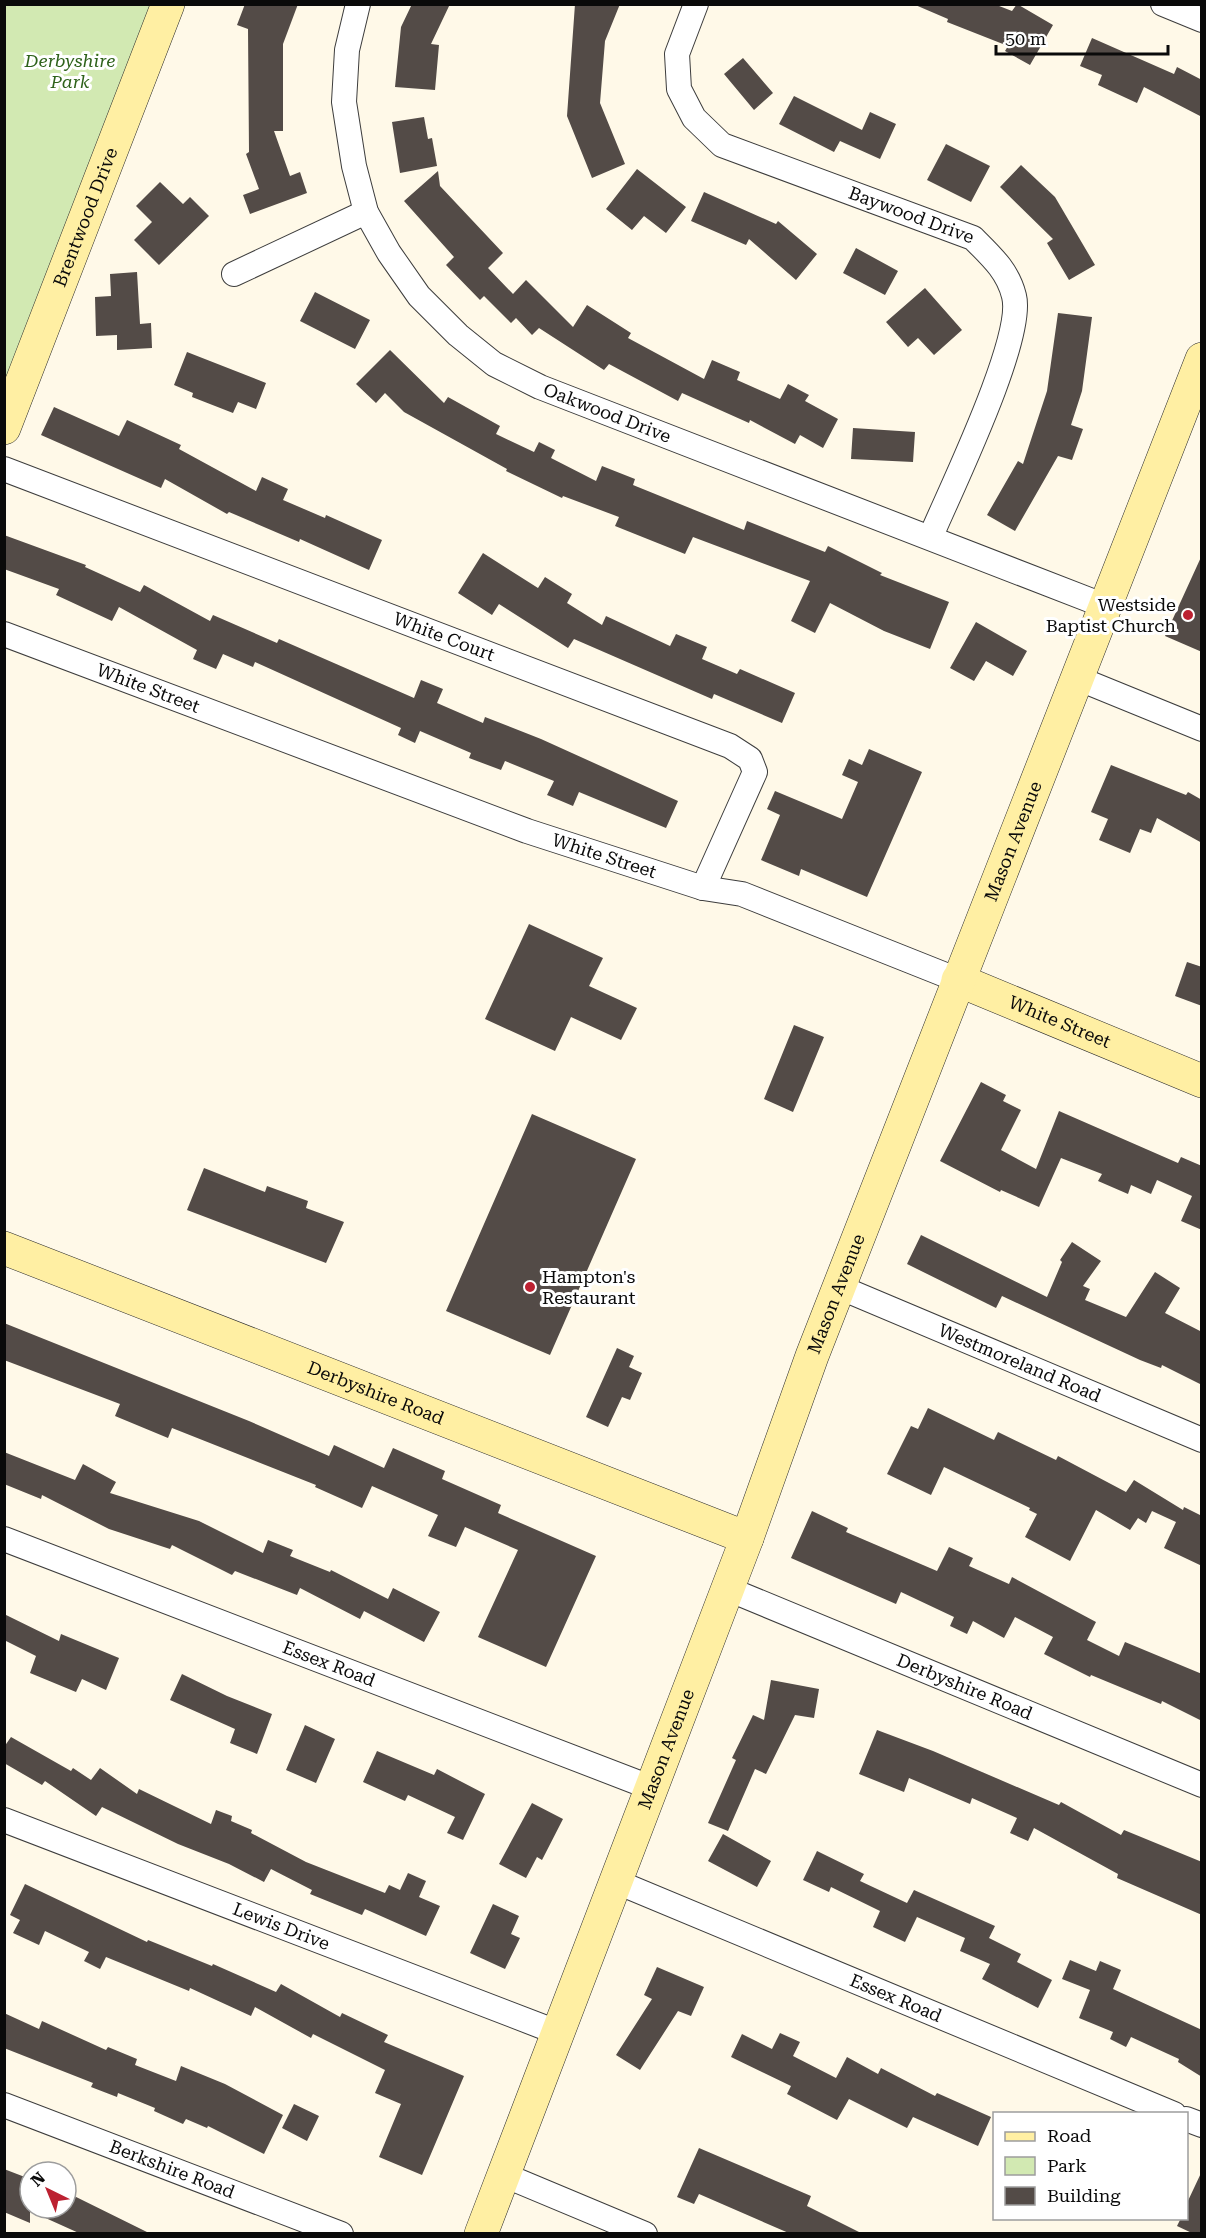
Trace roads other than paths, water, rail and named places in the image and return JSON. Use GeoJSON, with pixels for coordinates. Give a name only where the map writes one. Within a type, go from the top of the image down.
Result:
{"type":"FeatureCollection","features":[{"type":"Feature","properties":{"kind":"main road","name":"Brentwood Drive"},"geometry":{"type":"LineString","coordinates":[[4,428],[168,4]]}},
{"type":"Feature","properties":{"kind":"main road","name":"Mason Avenue"},"geometry":{"type":"LineString","coordinates":[[481,2234],[728,1589],[839,1287],[958,980],[1105,606],[1191,414],[1202,359]]}},
{"type":"Feature","properties":{"kind":"main road","name":"White Street"},"geometry":{"type":"LineString","coordinates":[[958,980],[1202,1082]]}},
{"type":"Feature","properties":{"kind":"main road","name":"Derbyshire Road"},"geometry":{"type":"LineString","coordinates":[[4,1248],[747,1538]]}},
{"type":"Feature","properties":{"kind":"street","name":"Oakwood Drive"},"geometry":{"type":"LineString","coordinates":[[358,4],[347,50],[344,102],[354,166],[366,212],[389,253],[419,296],[458,335],[494,364],[540,387],[931,536],[1105,606]]}},
{"type":"Feature","properties":{"kind":"street","name":"Baywood Drive"},"geometry":{"type":"LineString","coordinates":[[696,4],[677,54],[680,89],[694,118],[722,145],[973,238],[1002,267],[1015,298],[1014,331],[998,377],[931,536]]}},
{"type":"Feature","properties":{"kind":"street"},"geometry":{"type":"LineString","coordinates":[[1163,4],[1202,20]]}},
{"type":"Feature","properties":{"kind":"street"},"geometry":{"type":"LineString","coordinates":[[234,274],[366,212]]}},
{"type":"Feature","properties":{"kind":"street","name":"White Court"},"geometry":{"type":"LineString","coordinates":[[4,469],[730,746],[750,759],[755,772],[703,888]]}},
{"type":"Feature","properties":{"kind":"street","name":"White Street"},"geometry":{"type":"LineString","coordinates":[[4,634],[527,831],[703,888],[742,894],[958,980]]}},
{"type":"Feature","properties":{"kind":"street"},"geometry":{"type":"LineString","coordinates":[[1077,678],[1202,729]]}},
{"type":"Feature","properties":{"kind":"street","name":"Westmoreland Road"},"geometry":{"type":"LineString","coordinates":[[839,1287],[1202,1440]]}},
{"type":"Feature","properties":{"kind":"street","name":"Essex Road"},"geometry":{"type":"LineString","coordinates":[[4,1539],[652,1788]]}},
{"type":"Feature","properties":{"kind":"street","name":"Derbyshire Road"},"geometry":{"type":"LineString","coordinates":[[728,1589],[1202,1785]]}},
{"type":"Feature","properties":{"kind":"street","name":"Lewis Drive"},"geometry":{"type":"LineString","coordinates":[[4,1820],[559,2033]]}},
{"type":"Feature","properties":{"kind":"street","name":"Essex Road"},"geometry":{"type":"LineString","coordinates":[[617,1882],[1169,2112]]}},
{"type":"Feature","properties":{"kind":"street","name":"Berkshire Road"},"geometry":{"type":"LineString","coordinates":[[4,2105],[341,2234]]}},
{"type":"Feature","properties":{"kind":"street"},"geometry":{"type":"LineString","coordinates":[[504,2175],[645,2234]]}},
{"type":"Feature","properties":{"kind":"place","name":"Westside Baptist Church"},"geometry":{"type":"Point","coordinates":[1188,615]}},
{"type":"Feature","properties":{"kind":"place","name":"Hampton's Restaurant"},"geometry":{"type":"Point","coordinates":[530,1287]}},
{"type":"Feature","properties":{"kind":"park label","name":"Derbyshire Park"},"geometry":{"type":"Point","coordinates":[70,71]}}]}
